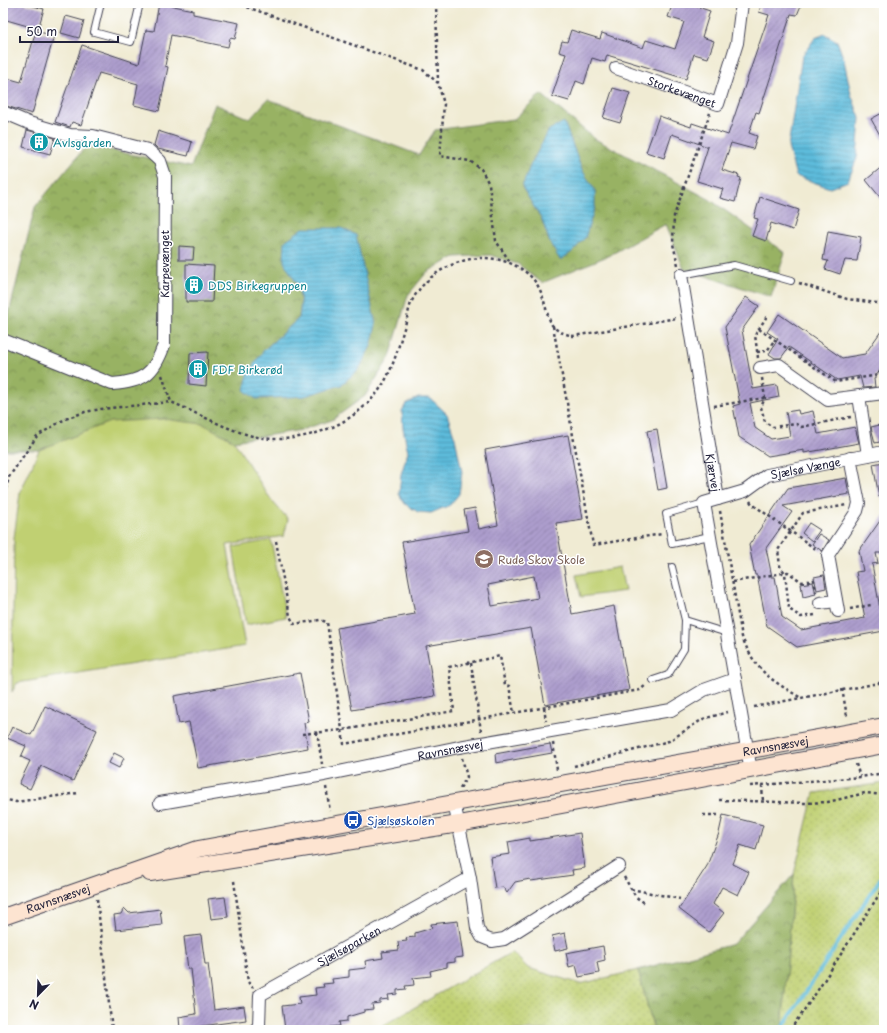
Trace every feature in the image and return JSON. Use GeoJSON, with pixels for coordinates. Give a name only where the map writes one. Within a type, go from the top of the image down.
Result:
{"type":"FeatureCollection","features":[{"type":"Feature","properties":{"kind":"main road","name":"Ravnsnæsvej"},"geometry":{"type":"LineString","coordinates":[[3,917],[198,849],[332,824],[457,798],[884,726]]}},
{"type":"Feature","properties":{"kind":"main road","name":"Ravnsnæsvej"},"geometry":{"type":"LineString","coordinates":[[112,878],[200,866],[459,824],[751,771],[884,745]]}},
{"type":"Feature","properties":{"kind":"street","name":"Storkevænget"},"geometry":{"type":"LineString","coordinates":[[616,68],[718,104],[737,43],[742,3]]}},
{"type":"Feature","properties":{"kind":"street","name":"Karpevænget"},"geometry":{"type":"LineString","coordinates":[[3,112],[29,123],[70,135],[92,136],[148,150],[160,161],[165,176],[164,345],[158,361],[146,376],[131,382],[112,384],[3,340]]}},
{"type":"Feature","properties":{"kind":"street","name":"Kjærvej"},"geometry":{"type":"LineString","coordinates":[[681,275],[718,499],[704,503],[751,771]]}},
{"type":"Feature","properties":{"kind":"street"},"geometry":{"type":"LineString","coordinates":[[760,368],[779,365],[828,400],[884,393]]}},
{"type":"Feature","properties":{"kind":"street"},"geometry":{"type":"LineString","coordinates":[[859,396],[868,455]]}},
{"type":"Feature","properties":{"kind":"street","name":"Sjælsø Vænge"},"geometry":{"type":"LineString","coordinates":[[718,499],[745,491],[767,474],[884,452]]}},
{"type":"Feature","properties":{"kind":"street","name":"Sjælsø Vænge"},"geometry":{"type":"LineString","coordinates":[[850,458],[859,503]]}},
{"type":"Feature","properties":{"kind":"street"},"geometry":{"type":"LineString","coordinates":[[820,603],[837,606],[828,555],[857,511],[859,503]]}},
{"type":"Feature","properties":{"kind":"street","name":"Ravnsnæsvej"},"geometry":{"type":"LineString","coordinates":[[160,803],[324,776],[459,747],[671,710],[704,690],[735,679]]}},
{"type":"Feature","properties":{"kind":"street"},"geometry":{"type":"LineString","coordinates":[[457,798],[459,824],[470,878],[477,928],[482,936],[492,941],[504,939],[618,866]]}},
{"type":"Feature","properties":{"kind":"street","name":"Sjælsøparken"},"geometry":{"type":"LineString","coordinates":[[260,996],[470,878]]}},
{"type":"Feature","properties":{"kind":"street"},"geometry":{"type":"LineString","coordinates":[[255,1030],[259,1026],[260,996]]}},
{"type":"Feature","properties":{"kind":"lane"},"geometry":{"type":"LineString","coordinates":[[101,3],[94,32],[131,42],[140,3]]}},
{"type":"Feature","properties":{"kind":"lane"},"geometry":{"type":"LineString","coordinates":[[681,275],[734,265],[791,281]]}},
{"type":"Feature","properties":{"kind":"lane"},"geometry":{"type":"LineString","coordinates":[[704,503],[666,514],[669,533],[672,544],[710,536]]}},
{"type":"Feature","properties":{"kind":"lane"},"geometry":{"type":"LineString","coordinates":[[652,680],[668,675],[684,648],[685,620],[672,567]]}},
{"type":"Feature","properties":{"kind":"lane"},"geometry":{"type":"LineString","coordinates":[[685,620],[727,633]]}},
{"type":"Feature","properties":{"kind":"path"},"geometry":{"type":"LineString","coordinates":[[236,3],[423,70],[438,83]]}},
{"type":"Feature","properties":{"kind":"path"},"geometry":{"type":"LineString","coordinates":[[436,3],[438,83],[444,104],[440,156],[470,161],[481,169],[490,184],[496,241],[510,262],[526,273],[539,287],[553,326],[593,545],[669,533]]}},
{"type":"Feature","properties":{"kind":"path"},"geometry":{"type":"LineString","coordinates":[[681,275],[673,244],[674,216],[710,112],[718,104]]}},
{"type":"Feature","properties":{"kind":"path"},"geometry":{"type":"LineString","coordinates":[[3,501],[9,477],[37,436],[65,419],[85,412],[170,402],[238,431],[262,438],[282,440],[312,434],[340,424],[364,406],[382,387],[394,362],[412,301],[426,283],[442,269],[463,260],[484,258],[510,262]]}},
{"type":"Feature","properties":{"kind":"path"},"geometry":{"type":"LineString","coordinates":[[791,281],[847,299],[884,304]]}},
{"type":"Feature","properties":{"kind":"path"},"geometry":{"type":"LineString","coordinates":[[553,326],[561,332],[573,336],[688,316]]}},
{"type":"Feature","properties":{"kind":"path"},"geometry":{"type":"LineString","coordinates":[[767,316],[754,335],[765,398],[761,407],[765,422],[773,427],[796,424],[801,427],[862,415]]}},
{"type":"Feature","properties":{"kind":"path"},"geometry":{"type":"LineString","coordinates":[[759,328],[836,382],[878,376],[884,367]]}},
{"type":"Feature","properties":{"kind":"path"},"geometry":{"type":"LineString","coordinates":[[757,352],[767,351],[775,339]]}},
{"type":"Feature","properties":{"kind":"path"},"geometry":{"type":"LineString","coordinates":[[158,361],[170,402]]}},
{"type":"Feature","properties":{"kind":"path"},"geometry":{"type":"LineString","coordinates":[[703,408],[765,398]]}},
{"type":"Feature","properties":{"kind":"path"},"geometry":{"type":"LineString","coordinates":[[745,491],[752,504],[821,553],[828,555]]}},
{"type":"Feature","properties":{"kind":"path"},"geometry":{"type":"LineString","coordinates":[[718,499],[742,637],[750,656],[761,670],[774,682],[801,698]]}},
{"type":"Feature","properties":{"kind":"path"},"geometry":{"type":"LineString","coordinates":[[859,503],[803,513],[778,550],[780,566],[785,573],[789,609],[801,617],[837,606],[871,605]]}},
{"type":"Feature","properties":{"kind":"path"},"geometry":{"type":"LineString","coordinates":[[276,541],[290,616],[294,624],[320,620],[326,622],[344,744],[640,690],[652,680]]}},
{"type":"Feature","properties":{"kind":"path"},"geometry":{"type":"LineString","coordinates":[[733,582],[788,572],[802,582],[814,580],[820,603]]}},
{"type":"Feature","properties":{"kind":"path"},"geometry":{"type":"LineString","coordinates":[[302,734],[342,730],[454,711],[449,667],[500,656],[505,685],[510,686],[514,713]]}},
{"type":"Feature","properties":{"kind":"path"},"geometry":{"type":"LineString","coordinates":[[471,663],[483,744]]}},
{"type":"Feature","properties":{"kind":"path"},"geometry":{"type":"LineString","coordinates":[[754,707],[884,682]]}},
{"type":"Feature","properties":{"kind":"path"},"geometry":{"type":"LineString","coordinates":[[842,689],[847,716]]}},
{"type":"Feature","properties":{"kind":"path"},"geometry":{"type":"LineString","coordinates":[[572,766],[669,741],[703,719],[728,712]]}},
{"type":"Feature","properties":{"kind":"path"},"geometry":{"type":"LineString","coordinates":[[552,731],[556,770]]}},
{"type":"Feature","properties":{"kind":"path"},"geometry":{"type":"LineString","coordinates":[[317,732],[332,824]]}},
{"type":"Feature","properties":{"kind":"path"},"geometry":{"type":"LineString","coordinates":[[457,798],[467,777],[459,747]]}},
{"type":"Feature","properties":{"kind":"path"},"geometry":{"type":"LineString","coordinates":[[855,762],[860,777],[884,774]]}},
{"type":"Feature","properties":{"kind":"path"},"geometry":{"type":"LineString","coordinates":[[552,772],[564,768]]}},
{"type":"Feature","properties":{"kind":"path"},"geometry":{"type":"LineString","coordinates":[[762,785],[763,802]]}},
{"type":"Feature","properties":{"kind":"path"},"geometry":{"type":"LineString","coordinates":[[3,799],[16,802],[78,793]]}},
{"type":"Feature","properties":{"kind":"path"},"geometry":{"type":"LineString","coordinates":[[719,800],[806,804],[828,802],[865,794],[884,795]]}},
{"type":"Feature","properties":{"kind":"path"},"geometry":{"type":"LineString","coordinates":[[703,815],[720,815]]}},
{"type":"Feature","properties":{"kind":"path"},"geometry":{"type":"LineString","coordinates":[[618,866],[636,897],[646,904]]}},
{"type":"Feature","properties":{"kind":"path"},"geometry":{"type":"LineString","coordinates":[[234,881],[248,982],[260,996]]}},
{"type":"Feature","properties":{"kind":"path"},"geometry":{"type":"LineString","coordinates":[[95,884],[112,1030]]}},
{"type":"Feature","properties":{"kind":"path"},"geometry":{"type":"LineString","coordinates":[[790,1030],[816,993],[884,887]]}},
{"type":"Feature","properties":{"kind":"path"},"geometry":{"type":"LineString","coordinates":[[631,889],[680,899]]}},
{"type":"Feature","properties":{"kind":"green space"},"geometry":{"type":"Polygon","coordinates":[[[541,94],[595,139],[709,199],[785,253],[771,297],[684,269],[666,224],[610,255],[542,283],[518,264],[490,255],[455,257],[427,272],[408,295],[390,357],[365,396],[332,420],[301,430],[234,441],[203,424],[163,419],[110,422],[39,450],[3,450],[3,338],[35,207],[87,145],[191,167],[215,104],[250,119],[268,99],[419,155],[435,130],[514,119],[541,94]],[[564,122],[522,187],[542,220],[550,243],[582,170],[564,122]],[[298,286],[301,303],[299,318],[264,350],[341,385],[298,286]]]}},
{"type":"Feature","properties":{"kind":"green space"},"geometry":{"type":"Polygon","coordinates":[[[163,419],[203,424],[234,441],[271,500],[288,519],[284,536],[227,545],[245,646],[17,683],[12,692],[14,538],[20,493],[39,450],[110,422],[163,419]]]}},
{"type":"Feature","properties":{"kind":"green space"},"geometry":{"type":"Polygon","coordinates":[[[271,540],[286,617],[246,625],[233,547],[271,540]]]}},
{"type":"Feature","properties":{"kind":"green space"},"geometry":{"type":"Polygon","coordinates":[[[620,567],[625,591],[581,597],[576,575],[620,567]]]}},
{"type":"Feature","properties":{"kind":"green space"},"geometry":{"type":"Polygon","coordinates":[[[884,783],[884,1030],[782,1030],[794,874],[814,793],[884,783]]]}},
{"type":"Feature","properties":{"kind":"green space"},"geometry":{"type":"Polygon","coordinates":[[[794,874],[782,1030],[654,1030],[638,970],[733,944],[794,874]]]}},
{"type":"Feature","properties":{"kind":"green space"},"geometry":{"type":"Polygon","coordinates":[[[512,952],[528,968],[580,984],[638,970],[654,1030],[375,1030],[512,952]]]}},
{"type":"Feature","properties":{"kind":"water"},"geometry":{"type":"Polygon","coordinates":[[[825,34],[837,41],[844,60],[851,94],[860,118],[857,158],[848,181],[830,188],[796,176],[788,147],[802,56],[815,38],[825,34]]]}},
{"type":"Feature","properties":{"kind":"water"},"geometry":{"type":"Polygon","coordinates":[[[564,122],[582,170],[595,190],[595,207],[585,238],[571,253],[560,260],[550,243],[542,220],[522,187],[530,166],[549,130],[564,122]]]}},
{"type":"Feature","properties":{"kind":"water"},"geometry":{"type":"Polygon","coordinates":[[[303,228],[341,228],[356,235],[376,325],[371,346],[359,369],[341,385],[305,396],[256,399],[244,390],[249,371],[264,350],[299,318],[301,303],[298,286],[284,262],[285,241],[303,228]]]}},
{"type":"Feature","properties":{"kind":"water"},"geometry":{"type":"Polygon","coordinates":[[[418,398],[430,398],[447,414],[455,438],[462,472],[459,494],[450,505],[431,513],[418,512],[405,504],[399,494],[401,474],[408,452],[403,428],[402,411],[406,404],[418,398]]]}},
{"type":"Feature","properties":{"kind":"building"},"geometry":{"type":"Polygon","coordinates":[[[3,3],[22,3],[44,9],[38,29],[3,19],[3,3]]]}},
{"type":"Feature","properties":{"kind":"building"},"geometry":{"type":"Polygon","coordinates":[[[159,3],[193,10],[193,14],[239,23],[235,39],[230,38],[228,47],[171,35],[165,66],[168,67],[159,111],[134,105],[138,84],[99,73],[81,125],[72,122],[70,127],[55,122],[82,45],[139,64],[146,30],[154,31],[159,3]]]}},
{"type":"Feature","properties":{"kind":"building"},"geometry":{"type":"Polygon","coordinates":[[[673,3],[685,3],[710,11],[702,37],[714,41],[708,58],[694,54],[686,79],[607,55],[605,62],[592,58],[584,84],[576,81],[569,101],[552,96],[566,54],[559,52],[562,41],[567,42],[571,30],[600,39],[602,33],[643,48],[646,40],[675,49],[684,22],[668,17],[673,3]]]}},
{"type":"Feature","properties":{"kind":"building"},"geometry":{"type":"Polygon","coordinates":[[[762,3],[802,3],[797,15],[791,14],[759,113],[756,112],[749,133],[757,136],[753,149],[731,143],[722,170],[739,175],[738,177],[741,178],[735,202],[720,198],[723,189],[697,181],[708,147],[672,134],[664,158],[646,152],[659,116],[691,127],[692,123],[728,135],[769,15],[759,12],[762,3]]]}},
{"type":"Feature","properties":{"kind":"building"},"geometry":{"type":"Polygon","coordinates":[[[66,16],[84,21],[79,38],[61,33],[66,16]]]}},
{"type":"Feature","properties":{"kind":"building"},"geometry":{"type":"Polygon","coordinates":[[[36,31],[54,36],[32,114],[3,105],[3,77],[21,82],[36,31]]]}},
{"type":"Feature","properties":{"kind":"building"},"geometry":{"type":"Polygon","coordinates":[[[613,88],[630,93],[620,123],[603,118],[613,88]]]}},
{"type":"Feature","properties":{"kind":"building"},"geometry":{"type":"Polygon","coordinates":[[[884,112],[884,142],[871,119],[884,112]]]}},
{"type":"Feature","properties":{"kind":"building","name":"Avlsgården"},"geometry":{"type":"Polygon","coordinates":[[[27,130],[55,138],[50,154],[23,147],[27,130]]]}},
{"type":"Feature","properties":{"kind":"building"},"geometry":{"type":"Polygon","coordinates":[[[158,131],[192,142],[188,156],[158,149],[154,145],[158,131]]]}},
{"type":"Feature","properties":{"kind":"building"},"geometry":{"type":"Polygon","coordinates":[[[884,165],[884,202],[866,180],[884,165]]]}},
{"type":"Feature","properties":{"kind":"building"},"geometry":{"type":"Polygon","coordinates":[[[760,197],[799,210],[793,230],[771,223],[766,241],[752,236],[758,219],[754,218],[760,197]]]}},
{"type":"Feature","properties":{"kind":"building"},"geometry":{"type":"Polygon","coordinates":[[[828,231],[861,237],[857,261],[845,260],[840,274],[825,269],[828,261],[823,260],[828,231]]]}},
{"type":"Feature","properties":{"kind":"building"},"geometry":{"type":"Polygon","coordinates":[[[179,246],[194,247],[193,260],[179,260],[179,246]]]}},
{"type":"Feature","properties":{"kind":"building","name":"DDS Birkegruppen"},"geometry":{"type":"Polygon","coordinates":[[[186,264],[214,266],[212,302],[186,302],[186,264]]]}},
{"type":"Feature","properties":{"kind":"building"},"geometry":{"type":"Polygon","coordinates":[[[746,297],[759,306],[742,330],[753,389],[777,385],[779,397],[750,403],[755,428],[771,439],[790,436],[786,412],[798,410],[799,414],[813,411],[818,434],[855,427],[859,443],[804,453],[804,450],[768,456],[739,437],[733,406],[740,404],[725,327],[746,297]]]}},
{"type":"Feature","properties":{"kind":"building"},"geometry":{"type":"Polygon","coordinates":[[[779,314],[842,358],[865,354],[884,327],[884,364],[874,379],[875,387],[863,388],[860,376],[837,380],[789,347],[781,358],[775,358],[769,354],[778,339],[767,332],[779,314]]]}},
{"type":"Feature","properties":{"kind":"building","name":"FDF Birkerød"},"geometry":{"type":"Polygon","coordinates":[[[208,352],[206,386],[189,384],[190,353],[208,352]]]}},
{"type":"Feature","properties":{"kind":"building"},"geometry":{"type":"Polygon","coordinates":[[[884,424],[884,441],[875,443],[871,427],[884,424]]]}},
{"type":"Feature","properties":{"kind":"building"},"geometry":{"type":"Polygon","coordinates":[[[657,429],[667,488],[658,490],[647,431],[657,429]]]}},
{"type":"Feature","properties":{"kind":"building","name":"Rude Skov Skole"},"geometry":{"type":"Polygon","coordinates":[[[568,435],[583,519],[556,523],[572,614],[614,606],[629,690],[545,705],[531,628],[426,646],[435,696],[352,710],[337,628],[415,614],[402,542],[468,531],[464,510],[475,508],[479,529],[498,525],[485,450],[568,435]],[[534,576],[488,585],[492,606],[538,598],[534,576]]]}},
{"type":"Feature","properties":{"kind":"building"},"geometry":{"type":"Polygon","coordinates":[[[884,462],[884,497],[879,497],[873,464],[884,462]]]}},
{"type":"Feature","properties":{"kind":"building"},"geometry":{"type":"Polygon","coordinates":[[[846,478],[849,494],[783,506],[792,512],[766,548],[772,577],[775,577],[782,617],[801,630],[865,618],[856,572],[863,571],[859,551],[884,515],[884,553],[876,553],[878,563],[872,564],[884,631],[797,647],[767,626],[757,575],[755,575],[749,545],[788,488],[846,478]]]}},
{"type":"Feature","properties":{"kind":"building"},"geometry":{"type":"Polygon","coordinates":[[[809,523],[820,530],[812,541],[802,533],[809,523]]]}},
{"type":"Feature","properties":{"kind":"building"},"geometry":{"type":"Polygon","coordinates":[[[819,534],[829,540],[822,551],[812,544],[819,534]]]}},
{"type":"Feature","properties":{"kind":"building"},"geometry":{"type":"Polygon","coordinates":[[[824,575],[826,588],[817,590],[814,577],[824,575]]]}},
{"type":"Feature","properties":{"kind":"building"},"geometry":{"type":"Polygon","coordinates":[[[813,582],[816,594],[803,597],[801,584],[813,582]]]}},
{"type":"Feature","properties":{"kind":"building"},"geometry":{"type":"Polygon","coordinates":[[[300,673],[309,722],[304,723],[308,748],[198,768],[189,722],[179,724],[174,696],[300,673]]]}},
{"type":"Feature","properties":{"kind":"building"},"geometry":{"type":"Polygon","coordinates":[[[45,706],[97,730],[73,781],[41,766],[30,789],[19,784],[30,761],[21,757],[26,746],[7,738],[12,727],[31,735],[45,706]]]}},
{"type":"Feature","properties":{"kind":"building"},"geometry":{"type":"Polygon","coordinates":[[[550,744],[552,753],[496,763],[495,754],[550,744]]]}},
{"type":"Feature","properties":{"kind":"building"},"geometry":{"type":"Polygon","coordinates":[[[114,753],[124,758],[119,768],[109,763],[114,753]]]}},
{"type":"Feature","properties":{"kind":"building"},"geometry":{"type":"Polygon","coordinates":[[[723,815],[763,825],[756,850],[740,845],[733,864],[749,872],[738,895],[722,887],[713,904],[724,913],[709,932],[679,909],[707,866],[719,833],[723,815]]]}},
{"type":"Feature","properties":{"kind":"building"},"geometry":{"type":"Polygon","coordinates":[[[580,833],[585,868],[572,870],[573,875],[515,882],[507,893],[503,887],[495,888],[490,857],[510,854],[508,842],[530,838],[530,841],[580,833]]]}},
{"type":"Feature","properties":{"kind":"building"},"geometry":{"type":"Polygon","coordinates":[[[225,897],[228,917],[211,919],[208,899],[225,897]]]}},
{"type":"Feature","properties":{"kind":"building"},"geometry":{"type":"Polygon","coordinates":[[[124,908],[129,913],[160,909],[162,925],[116,930],[114,915],[121,914],[124,908]]]}},
{"type":"Feature","properties":{"kind":"building"},"geometry":{"type":"Polygon","coordinates":[[[458,921],[463,957],[455,958],[455,962],[447,963],[447,967],[430,971],[431,976],[413,978],[414,985],[405,986],[406,989],[397,990],[397,994],[388,995],[389,999],[380,1000],[380,1003],[372,1004],[373,1009],[364,1010],[364,1012],[347,1017],[347,1021],[339,1022],[340,1026],[331,1027],[331,1030],[285,1030],[282,1006],[300,1004],[299,997],[316,995],[315,988],[324,987],[323,984],[333,983],[332,979],[349,977],[349,970],[366,968],[365,961],[383,958],[382,952],[399,950],[398,942],[407,941],[406,938],[415,937],[415,933],[432,928],[431,924],[458,921]]]}},
{"type":"Feature","properties":{"kind":"building"},"geometry":{"type":"Polygon","coordinates":[[[565,933],[568,948],[555,951],[552,936],[565,933]]]}},
{"type":"Feature","properties":{"kind":"building"},"geometry":{"type":"Polygon","coordinates":[[[201,935],[205,964],[208,964],[214,1010],[244,1006],[246,1020],[180,1029],[179,1017],[196,1014],[191,969],[188,969],[184,937],[201,935]]]}},
{"type":"Feature","properties":{"kind":"building"},"geometry":{"type":"Polygon","coordinates":[[[603,946],[605,960],[597,962],[599,973],[579,977],[576,965],[569,967],[566,953],[603,946]]]}},
{"type":"Feature","properties":{"kind":"waterway"},"geometry":{"type":"LineString","coordinates":[[781,1030],[884,873]]}},
{"type":"Feature","properties":{"kind":"place","name":"Avlsgården"},"geometry":{"type":"Point","coordinates":[39,142]}},
{"type":"Feature","properties":{"kind":"place","name":"DDS Birkegruppen"},"geometry":{"type":"Point","coordinates":[194,285]}},
{"type":"Feature","properties":{"kind":"place","name":"FDF Birkerød"},"geometry":{"type":"Point","coordinates":[198,369]}},
{"type":"Feature","properties":{"kind":"place","name":"Rude Skov Skole"},"geometry":{"type":"Point","coordinates":[484,559]}},
{"type":"Feature","properties":{"kind":"place","name":"Sjælsøskolen"},"geometry":{"type":"Point","coordinates":[353,820]}}]}
